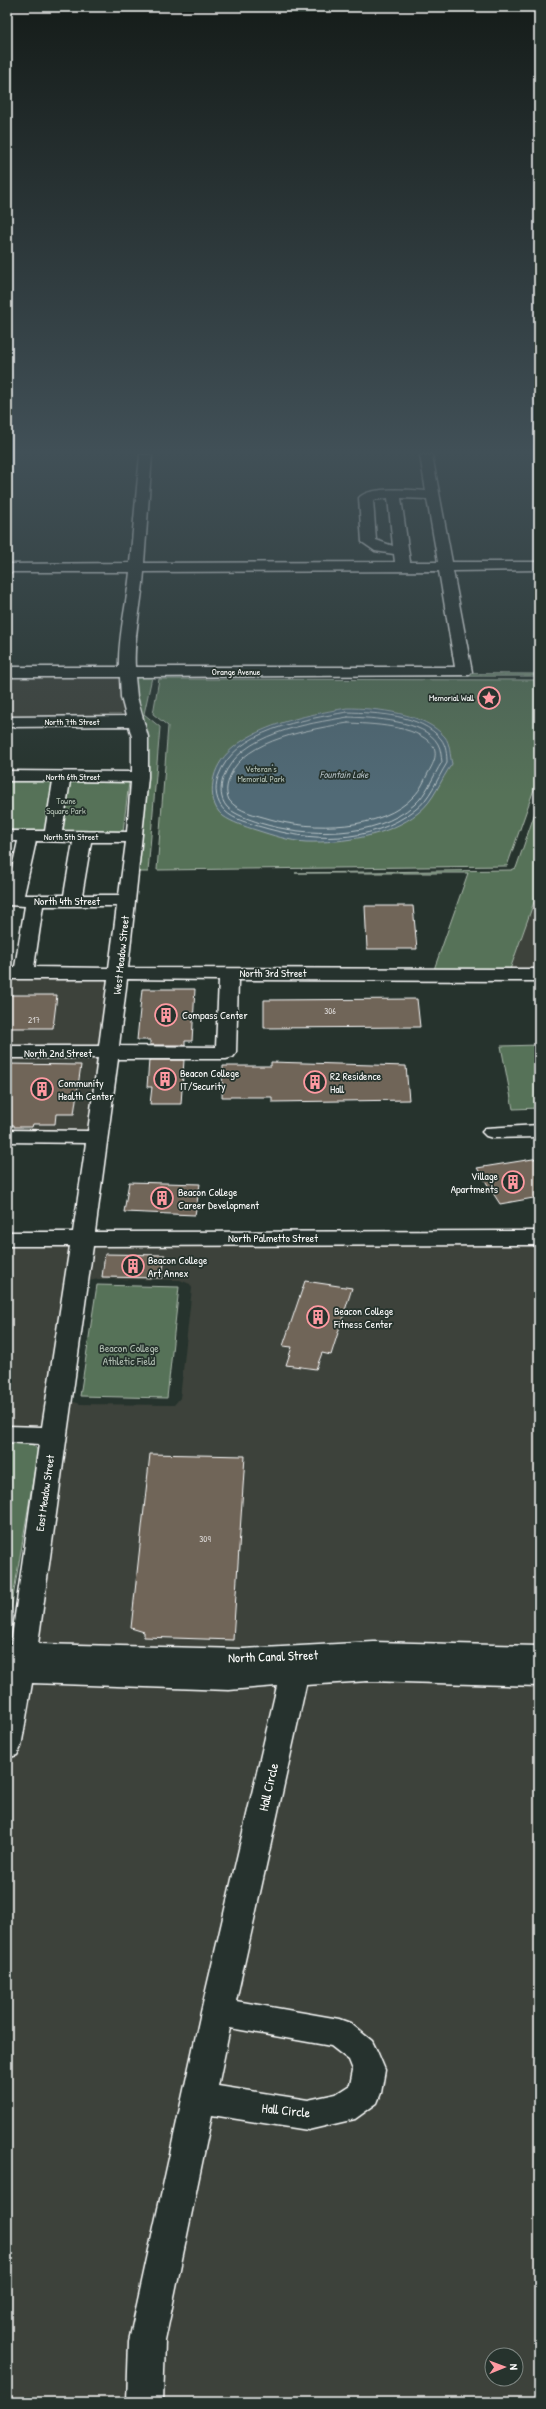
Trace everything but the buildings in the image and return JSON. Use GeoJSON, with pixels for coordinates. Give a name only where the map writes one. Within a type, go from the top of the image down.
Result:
{"type":"FeatureCollection","features":[{"type":"Feature","properties":{"kind":"street"},"geometry":{"type":"LineString","coordinates":[[7,568],[82,567]]}},
{"type":"Feature","properties":{"kind":"street","name":"West Meadow Street"},"geometry":{"type":"LineString","coordinates":[[83,1239],[119,973],[135,837],[140,777],[140,737],[137,721],[129,696],[126,672],[126,651],[134,606],[137,567]]}},
{"type":"Feature","properties":{"kind":"street","name":"Orange Avenue"},"geometry":{"type":"LineString","coordinates":[[7,672],[464,672],[444,567]]}},
{"type":"Feature","properties":{"kind":"street","name":"North 7th Street"},"geometry":{"type":"LineString","coordinates":[[7,722],[137,721]]}},
{"type":"Feature","properties":{"kind":"street","name":"North 6th Street"},"geometry":{"type":"LineString","coordinates":[[7,776],[140,777]]}},
{"type":"Feature","properties":{"kind":"street"},"geometry":{"type":"LineString","coordinates":[[53,836],[62,777]]}},
{"type":"Feature","properties":{"kind":"street","name":"North 5th Street"},"geometry":{"type":"LineString","coordinates":[[7,836],[135,837]]}},
{"type":"Feature","properties":{"kind":"street"},"geometry":{"type":"LineString","coordinates":[[11,900],[28,836]]}},
{"type":"Feature","properties":{"kind":"street"},"geometry":{"type":"LineString","coordinates":[[72,901],[82,837]]}},
{"type":"Feature","properties":{"kind":"street","name":"North 4th Street"},"geometry":{"type":"LineString","coordinates":[[11,900],[127,901]]}},
{"type":"Feature","properties":{"kind":"street"},"geometry":{"type":"LineString","coordinates":[[16,973],[35,900]]}},
{"type":"Feature","properties":{"kind":"street","name":"North 3rd Street"},"geometry":{"type":"LineString","coordinates":[[16,973],[539,975]]}},
{"type":"Feature","properties":{"kind":"street","name":"North 2nd Street"},"geometry":{"type":"LineString","coordinates":[[7,1052],[226,1053],[229,973]]}},
{"type":"Feature","properties":{"kind":"street"},"geometry":{"type":"LineString","coordinates":[[493,1132],[539,1131]]}},
{"type":"Feature","properties":{"kind":"street"},"geometry":{"type":"LineString","coordinates":[[7,1136],[98,1137]]}},
{"type":"Feature","properties":{"kind":"street","name":"North Palmetto Street"},"geometry":{"type":"LineString","coordinates":[[7,1239],[539,1238]]}},
{"type":"Feature","properties":{"kind":"street","name":"East Meadow Street"},"geometry":{"type":"LineString","coordinates":[[7,1747],[14,1663],[53,1436],[83,1239]]}},
{"type":"Feature","properties":{"kind":"street"},"geometry":{"type":"LineString","coordinates":[[7,1434],[53,1436]]}},
{"type":"Feature","properties":{"kind":"street","name":"North Canal Street"},"geometry":{"type":"LineString","coordinates":[[294,1665],[374,1652],[539,1656]]}},
{"type":"Feature","properties":{"kind":"street"},"geometry":{"type":"LineString","coordinates":[[14,1663],[229,1679],[294,1665],[368,1670],[539,1675]]}},
{"type":"Feature","properties":{"kind":"street","name":"Hall Circle"},"geometry":{"type":"LineString","coordinates":[[145,2402],[147,2342],[217,2012],[294,1665]]}},
{"type":"Feature","properties":{"kind":"street","name":"Hall Circle"},"geometry":{"type":"LineString","coordinates":[[199,2098],[308,2114],[343,2108],[365,2093],[369,2070],[361,2051],[339,2033],[217,2012]]}},
{"type":"Feature","properties":{"kind":"shaded area"},"geometry":{"type":"Polygon","coordinates":[[[7,672],[130,672],[125,721],[7,722],[7,672]]]}},
{"type":"Feature","properties":{"kind":"shaded area"},"geometry":{"type":"Polygon","coordinates":[[[539,888],[539,976],[508,975],[511,967],[539,888]]]}},
{"type":"Feature","properties":{"kind":"shaded area"},"geometry":{"type":"Polygon","coordinates":[[[7,973],[117,973],[100,1136],[7,1135],[7,973]]]}},
{"type":"Feature","properties":{"kind":"shaded area"},"geometry":{"type":"Polygon","coordinates":[[[539,1237],[539,1645],[375,1640],[243,1647],[15,1643],[47,1442],[7,1433],[7,1244],[539,1237]],[[99,1279],[88,1281],[85,1285],[69,1400],[80,1404],[174,1405],[180,1398],[192,1288],[190,1284],[180,1280],[99,1279]]]}},
{"type":"Feature","properties":{"kind":"shaded area"},"geometry":{"type":"Polygon","coordinates":[[[369,1682],[539,1687],[539,2402],[7,2402],[7,1684],[228,1691],[369,1682]]]}},
{"type":"Feature","properties":{"kind":"green space"},"geometry":{"type":"Polygon","coordinates":[[[130,672],[539,674],[539,676],[152,677],[144,714],[160,727],[148,872],[131,872],[142,731],[125,721],[130,672]]]}},
{"type":"Feature","properties":{"kind":"green space","name":"Veteran's Memorial Park"},"geometry":{"type":"Polygon","coordinates":[[[159,679],[539,680],[539,775],[507,866],[157,870],[168,726],[153,714],[159,679]]]}},
{"type":"Feature","properties":{"kind":"green space","name":"Towne Square Park"},"geometry":{"type":"Polygon","coordinates":[[[7,781],[129,782],[123,832],[7,831],[7,781]]]}},
{"type":"Feature","properties":{"kind":"green space"},"geometry":{"type":"Polygon","coordinates":[[[539,801],[539,888],[508,975],[432,975],[468,873],[295,873],[511,870],[516,868],[539,801]]]}},
{"type":"Feature","properties":{"kind":"green space"},"geometry":{"type":"Polygon","coordinates":[[[539,1045],[539,1108],[513,1109],[501,1046],[539,1045]]]}},
{"type":"Feature","properties":{"kind":"green space","name":"Beacon College Athletic Field"},"geometry":{"type":"Polygon","coordinates":[[[97,1285],[179,1287],[167,1398],[80,1396],[97,1285]]]}},
{"type":"Feature","properties":{"kind":"green space"},"geometry":{"type":"Polygon","coordinates":[[[7,1441],[20,1441],[32,1444],[38,1451],[7,1633],[7,1441]]]}},
{"type":"Feature","properties":{"kind":"water","name":"Fountain Lake"},"geometry":{"type":"Polygon","coordinates":[[[347,708],[372,709],[413,717],[425,722],[445,737],[449,746],[452,764],[429,802],[418,813],[406,821],[380,833],[335,841],[306,842],[274,836],[239,824],[220,813],[215,805],[212,791],[213,782],[219,764],[231,749],[267,728],[310,715],[347,708]]]}},
{"type":"Feature","properties":{"kind":"place","name":"Memorial Wall"},"geometry":{"type":"Point","coordinates":[489,698]}},
{"type":"Feature","properties":{"kind":"place","name":"Compass Center"},"geometry":{"type":"Point","coordinates":[166,1015]}},
{"type":"Feature","properties":{"kind":"place","name":"Beacon College IT/Security"},"geometry":{"type":"Point","coordinates":[165,1079]}},
{"type":"Feature","properties":{"kind":"place","name":"R2 Residence Hall"},"geometry":{"type":"Point","coordinates":[315,1082]}},
{"type":"Feature","properties":{"kind":"place","name":"Community Health Center"},"geometry":{"type":"Point","coordinates":[42,1089]}},
{"type":"Feature","properties":{"kind":"place","name":"Village Apartments"},"geometry":{"type":"Point","coordinates":[513,1182]}},
{"type":"Feature","properties":{"kind":"place","name":"Beacon College Career Development"},"geometry":{"type":"Point","coordinates":[162,1198]}},
{"type":"Feature","properties":{"kind":"place","name":"Beacon College Art Annex"},"geometry":{"type":"Point","coordinates":[133,1266]}},
{"type":"Feature","properties":{"kind":"place","name":"Beacon College Fitness Center"},"geometry":{"type":"Point","coordinates":[318,1317]}}]}
